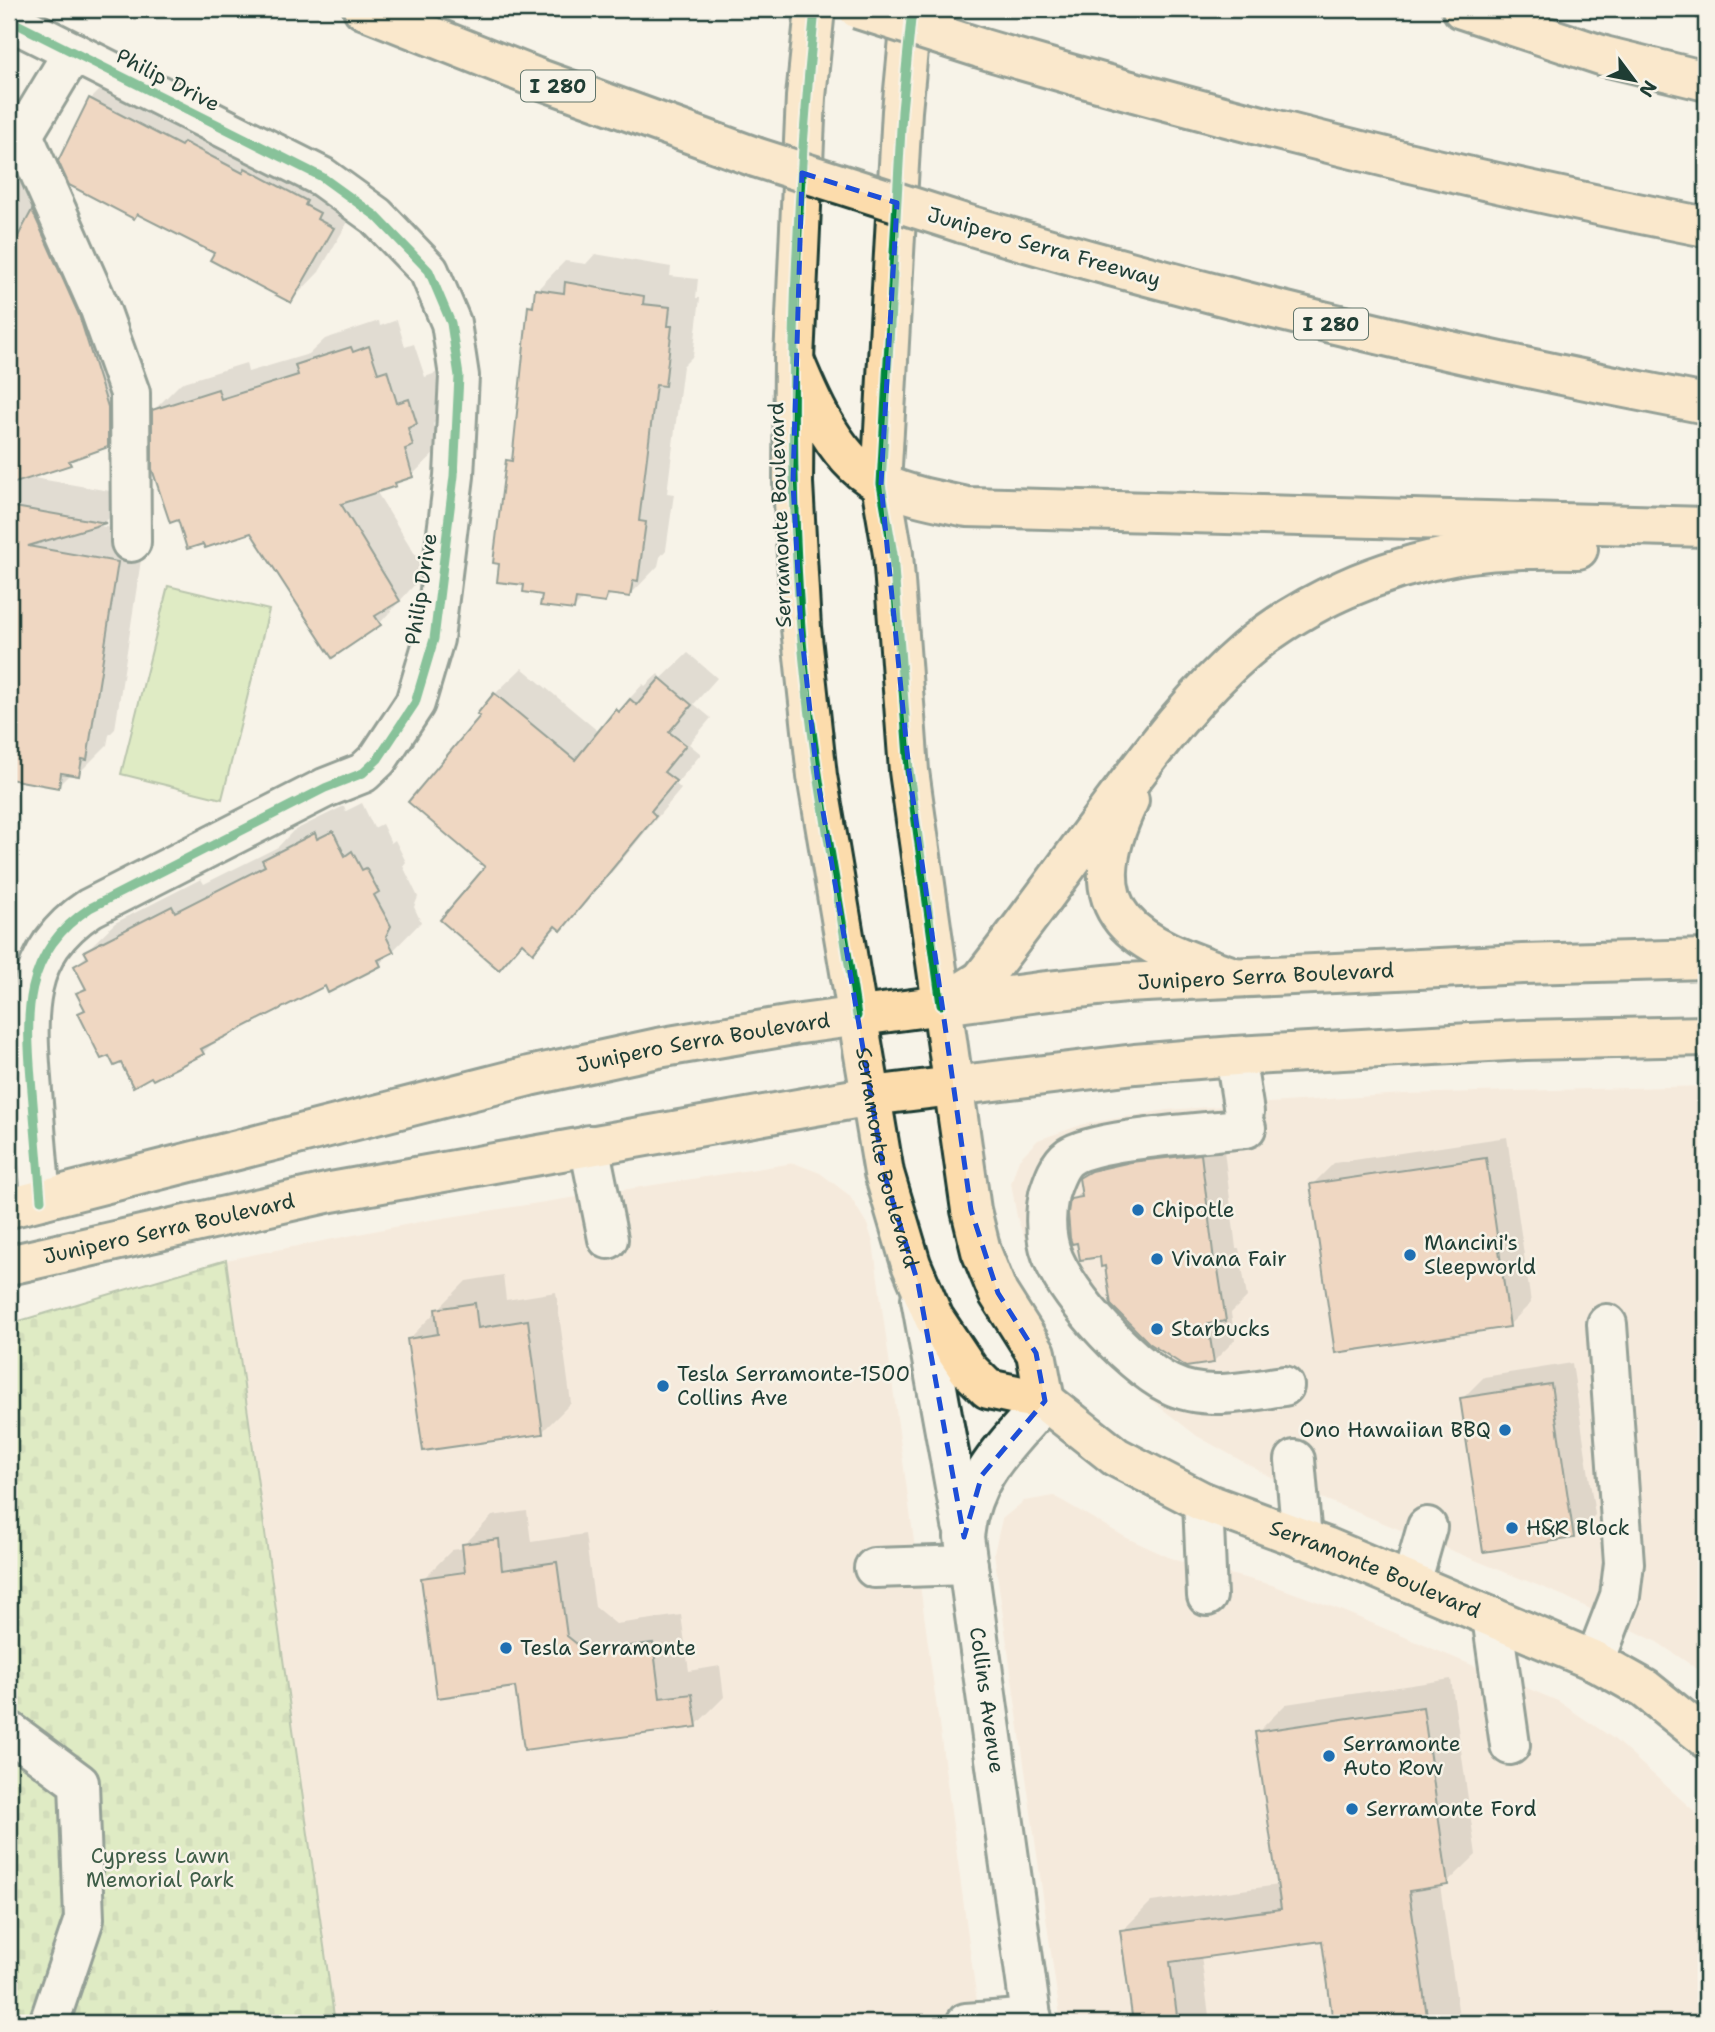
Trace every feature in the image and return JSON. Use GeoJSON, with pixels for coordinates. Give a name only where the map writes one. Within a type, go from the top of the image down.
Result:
{"type":"FeatureCollection","features":[{"type":"Feature","properties":{"kind":"main road","name":"Junipero Serra Freeway"},"geometry":{"type":"LineString","coordinates":[[363,9],[534,77],[755,157],[1109,267],[1265,308],[1558,376],[1706,404]]}},
{"type":"Feature","properties":{"kind":"main road","name":"Serramonte Boulevard"},"geometry":{"type":"LineString","coordinates":[[815,9],[806,97],[794,360],[793,483],[801,628],[817,776],[840,896],[857,1016],[888,1190],[918,1283],[944,1335],[977,1381],[1001,1394],[1045,1401],[1116,1457],[1203,1503],[1302,1539],[1595,1661],[1645,1689],[1706,1738]]}},
{"type":"Feature","properties":{"kind":"main road"},"geometry":{"type":"LineString","coordinates":[[859,9],[1145,97],[1321,143],[1455,176],[1706,227]]}},
{"type":"Feature","properties":{"kind":"main road"},"geometry":{"type":"LineString","coordinates":[[912,9],[902,111],[881,484],[892,554],[909,771],[968,1195],[981,1251],[998,1293],[1036,1353],[1045,1401]]}},
{"type":"Feature","properties":{"kind":"main road"},"geometry":{"type":"LineString","coordinates":[[1462,9],[1604,56],[1706,81]]}},
{"type":"Feature","properties":{"kind":"main road"},"geometry":{"type":"LineString","coordinates":[[794,360],[825,429],[851,460],[881,484],[944,502],[988,510],[1706,527]]}},
{"type":"Feature","properties":{"kind":"main road"},"geometry":{"type":"LineString","coordinates":[[941,1005],[981,980],[1178,719],[1222,671],[1278,627],[1343,590],[1419,564],[1456,555],[1516,549],[1706,550]]}},
{"type":"Feature","properties":{"kind":"main road"},"geometry":{"type":"LineString","coordinates":[[1178,719],[1140,777],[1119,821],[1110,859],[1109,891],[1121,919],[1145,941],[1176,958],[1234,977]]}},
{"type":"Feature","properties":{"kind":"main road","name":"Junipero Serra Boulevard"},"geometry":{"type":"LineString","coordinates":[[25,1204],[528,1076],[658,1048],[857,1016],[1125,983],[1706,959]]}},
{"type":"Feature","properties":{"kind":"main road","name":"Junipero Serra Boulevard"},"geometry":{"type":"LineString","coordinates":[[9,1265],[331,1192],[871,1096],[1235,1056],[1486,1042],[1706,1036]]}},
{"type":"Feature","properties":{"kind":"street","name":"Philip Drive"},"geometry":{"type":"LineString","coordinates":[[9,20],[322,177],[376,216],[429,271],[451,323],[459,376],[454,476],[434,639],[415,703],[378,759],[363,773],[325,788],[90,908],[58,934],[40,962],[29,1002],[25,1204]]}},
{"type":"Feature","properties":{"kind":"street"},"geometry":{"type":"LineString","coordinates":[[73,52],[16,141],[100,309],[130,393],[131,542]]}},
{"type":"Feature","properties":{"kind":"street"},"geometry":{"type":"LineString","coordinates":[[1235,1056],[1245,1120],[1095,1146],[1067,1158],[1054,1179],[1046,1208],[1048,1244],[1062,1276],[1098,1325],[1168,1384],[1190,1391],[1219,1395],[1284,1386]]}},
{"type":"Feature","properties":{"kind":"street"},"geometry":{"type":"LineString","coordinates":[[589,1145],[608,1239]]}},
{"type":"Feature","properties":{"kind":"street"},"geometry":{"type":"LineString","coordinates":[[874,1568],[966,1551],[918,1283]]}},
{"type":"Feature","properties":{"kind":"street"},"geometry":{"type":"LineString","coordinates":[[1595,1661],[1620,1596],[1624,1563],[1607,1324]]}},
{"type":"Feature","properties":{"kind":"street","name":"Collins Avenue"},"geometry":{"type":"LineString","coordinates":[[1032,2021],[966,1551],[967,1511],[982,1475],[1045,1401]]}},
{"type":"Feature","properties":{"kind":"street"},"geometry":{"type":"LineString","coordinates":[[1295,1460],[1302,1539]]}},
{"type":"Feature","properties":{"kind":"street"},"geometry":{"type":"LineString","coordinates":[[1203,1503],[1207,1596]]}},
{"type":"Feature","properties":{"kind":"street"},"geometry":{"type":"LineString","coordinates":[[1411,1583],[1427,1527]]}},
{"type":"Feature","properties":{"kind":"street"},"geometry":{"type":"LineString","coordinates":[[1492,1616],[1510,1745]]}},
{"type":"Feature","properties":{"kind":"street"},"geometry":{"type":"LineString","coordinates":[[9,1731],[79,1783],[84,1919],[49,2023]]}},
{"type":"Feature","properties":{"kind":"street"},"geometry":{"type":"LineString","coordinates":[[965,2023],[1032,2021]]}},
{"type":"Feature","properties":{"kind":"highlighted area"},"geometry":{"type":"Polygon","coordinates":[[[802,173],[897,203],[881,484],[909,771],[971,1210],[998,1293],[1036,1353],[1045,1401],[982,1475],[964,1537],[918,1283],[884,1173],[817,776],[801,628],[793,483],[802,173]]]}},
{"type":"Feature","properties":{"kind":"shaded area"},"geometry":{"type":"Polygon","coordinates":[[[1706,1086],[1706,1675],[1657,1642],[1564,1596],[1272,1478],[1197,1436],[1134,1387],[1086,1343],[1057,1305],[1033,1262],[1017,1217],[1011,1183],[1019,1159],[1038,1140],[1084,1124],[1167,1110],[1403,1094],[1706,1086]]]}},
{"type":"Feature","properties":{"kind":"shaded area"},"geometry":{"type":"Polygon","coordinates":[[[794,1163],[820,1173],[849,1195],[867,1224],[873,1242],[980,2023],[335,2023],[226,1260],[430,1220],[794,1163]]]}},
{"type":"Feature","properties":{"kind":"shaded area","name":"Serramonte Auto Row"},"geometry":{"type":"Polygon","coordinates":[[[1054,1496],[1127,1538],[1175,1560],[1272,1585],[1338,1609],[1558,1701],[1614,1739],[1693,1810],[1706,1832],[1706,2023],[1061,2023],[994,1553],[1002,1519],[1024,1501],[1054,1496]]]}},
{"type":"Feature","properties":{"kind":"green space"},"geometry":{"type":"Polygon","coordinates":[[[168,586],[269,610],[222,799],[121,774],[168,586]]]}},
{"type":"Feature","properties":{"kind":"green space","name":"Cypress Lawn Memorial Park"},"geometry":{"type":"Polygon","coordinates":[[[226,1260],[335,2023],[9,2023],[9,1324],[226,1260]]]}},
{"type":"Feature","properties":{"kind":"building"},"geometry":{"type":"Polygon","coordinates":[[[89,98],[181,146],[184,142],[243,173],[245,168],[307,201],[305,205],[320,213],[317,219],[334,228],[291,303],[210,260],[214,253],[137,214],[134,219],[69,185],[58,161],[89,98]]]}},
{"type":"Feature","properties":{"kind":"building"},"geometry":{"type":"Polygon","coordinates":[[[32,210],[79,315],[108,407],[108,447],[69,461],[71,465],[9,485],[9,253],[32,210]]]}},
{"type":"Feature","properties":{"kind":"building"},"geometry":{"type":"Polygon","coordinates":[[[565,282],[644,296],[643,304],[670,307],[668,326],[672,326],[665,386],[656,385],[639,521],[646,522],[638,581],[633,580],[630,597],[607,594],[605,603],[576,599],[574,610],[540,606],[542,595],[523,592],[524,585],[497,582],[499,564],[493,563],[506,460],[512,461],[528,306],[533,307],[535,289],[564,293],[565,282]]]}},
{"type":"Feature","properties":{"kind":"building"},"geometry":{"type":"Polygon","coordinates":[[[369,346],[378,373],[387,370],[397,403],[409,399],[417,424],[408,428],[413,446],[405,449],[413,477],[395,483],[396,486],[341,504],[400,601],[375,616],[381,625],[332,658],[251,533],[205,548],[203,544],[187,549],[178,520],[170,523],[152,469],[152,410],[218,389],[221,399],[298,375],[295,365],[351,347],[353,352],[369,346]]]}},
{"type":"Feature","properties":{"kind":"building"},"geometry":{"type":"Polygon","coordinates":[[[9,506],[106,523],[28,546],[118,562],[87,760],[82,759],[79,776],[61,773],[59,788],[9,779],[9,506]]]}},
{"type":"Feature","properties":{"kind":"building"},"geometry":{"type":"Polygon","coordinates":[[[660,678],[692,705],[669,732],[686,745],[664,772],[676,781],[651,811],[656,816],[561,931],[555,926],[533,953],[522,943],[499,970],[440,920],[485,867],[408,802],[480,716],[477,714],[494,693],[575,760],[616,709],[619,712],[630,699],[637,705],[660,678]]]}},
{"type":"Feature","properties":{"kind":"building"},"geometry":{"type":"Polygon","coordinates":[[[333,831],[345,856],[352,851],[362,870],[366,868],[379,892],[374,895],[391,926],[386,936],[394,952],[378,960],[381,966],[328,993],[325,986],[201,1049],[204,1054],[133,1087],[121,1063],[114,1066],[109,1056],[101,1059],[78,1013],[85,1010],[76,993],[86,989],[74,966],[88,958],[84,951],[172,906],[175,912],[265,866],[262,860],[315,833],[317,839],[333,831]]]}},
{"type":"Feature","properties":{"kind":"building","name":"Vivana Fair"},"geometry":{"type":"Polygon","coordinates":[[[1201,1154],[1215,1269],[1218,1269],[1226,1321],[1208,1324],[1214,1363],[1186,1367],[1149,1343],[1111,1305],[1105,1266],[1101,1267],[1100,1257],[1080,1260],[1077,1243],[1072,1244],[1070,1238],[1068,1213],[1070,1199],[1082,1197],[1079,1178],[1091,1171],[1131,1162],[1201,1154]]]}},
{"type":"Feature","properties":{"kind":"building","name":"Mancini's Sleepworld"},"geometry":{"type":"Polygon","coordinates":[[[1486,1158],[1510,1327],[1335,1353],[1310,1184],[1486,1158]]]}},
{"type":"Feature","properties":{"kind":"building"},"geometry":{"type":"Polygon","coordinates":[[[475,1303],[478,1328],[528,1320],[543,1434],[423,1451],[407,1339],[438,1334],[435,1309],[475,1303]]]}},
{"type":"Feature","properties":{"kind":"building"},"geometry":{"type":"Polygon","coordinates":[[[1551,1384],[1574,1538],[1483,1552],[1460,1398],[1551,1384]]]}},
{"type":"Feature","properties":{"kind":"building","name":"Tesla Serramonte"},"geometry":{"type":"Polygon","coordinates":[[[499,1539],[502,1570],[557,1562],[567,1636],[587,1652],[653,1643],[660,1698],[692,1694],[697,1727],[524,1750],[515,1687],[437,1698],[421,1578],[465,1572],[462,1544],[499,1539]]]}},
{"type":"Feature","properties":{"kind":"building","name":"Serramonte Ford"},"geometry":{"type":"Polygon","coordinates":[[[1423,1707],[1448,1885],[1409,1891],[1428,2023],[1333,2023],[1322,1941],[1170,1962],[1178,2023],[1133,2023],[1120,1930],[1281,1909],[1255,1732],[1423,1707]]]}},
{"type":"Feature","properties":{"kind":"cycle path"},"geometry":{"type":"LineString","coordinates":[[815,9],[797,241],[793,396],[796,551],[811,726],[857,1016]]}},
{"type":"Feature","properties":{"kind":"cycle path"},"geometry":{"type":"LineString","coordinates":[[912,9],[902,111],[881,484],[893,554],[909,771],[941,1005]]}},
{"type":"Feature","properties":{"kind":"cycle path"},"geometry":{"type":"LineString","coordinates":[[9,20],[322,177],[376,216],[429,271],[451,323],[459,376],[454,476],[434,639],[415,703],[378,759],[363,773],[325,788],[90,908],[67,926],[51,946],[39,967],[32,989],[29,1013],[30,1064],[41,1200]]}},
{"type":"Feature","properties":{"kind":"place","name":"Chipotle"},"geometry":{"type":"Point","coordinates":[1138,1210]}},
{"type":"Feature","properties":{"kind":"place","name":"Mancini's Sleepworld"},"geometry":{"type":"Point","coordinates":[1410,1255]}},
{"type":"Feature","properties":{"kind":"place","name":"Vivana Fair"},"geometry":{"type":"Point","coordinates":[1157,1259]}},
{"type":"Feature","properties":{"kind":"place","name":"Starbucks"},"geometry":{"type":"Point","coordinates":[1157,1329]}},
{"type":"Feature","properties":{"kind":"place","name":"Tesla Serramonte-1500 Collins Ave"},"geometry":{"type":"Point","coordinates":[663,1386]}},
{"type":"Feature","properties":{"kind":"place","name":"Ono Hawaiian BBQ"},"geometry":{"type":"Point","coordinates":[1505,1430]}},
{"type":"Feature","properties":{"kind":"place","name":"H&R Block"},"geometry":{"type":"Point","coordinates":[1512,1528]}},
{"type":"Feature","properties":{"kind":"place","name":"Tesla Serramonte"},"geometry":{"type":"Point","coordinates":[506,1648]}},
{"type":"Feature","properties":{"kind":"place","name":"Serramonte Auto Row"},"geometry":{"type":"Point","coordinates":[1329,1756]}},
{"type":"Feature","properties":{"kind":"place","name":"Serramonte Ford"},"geometry":{"type":"Point","coordinates":[1352,1809]}}]}
